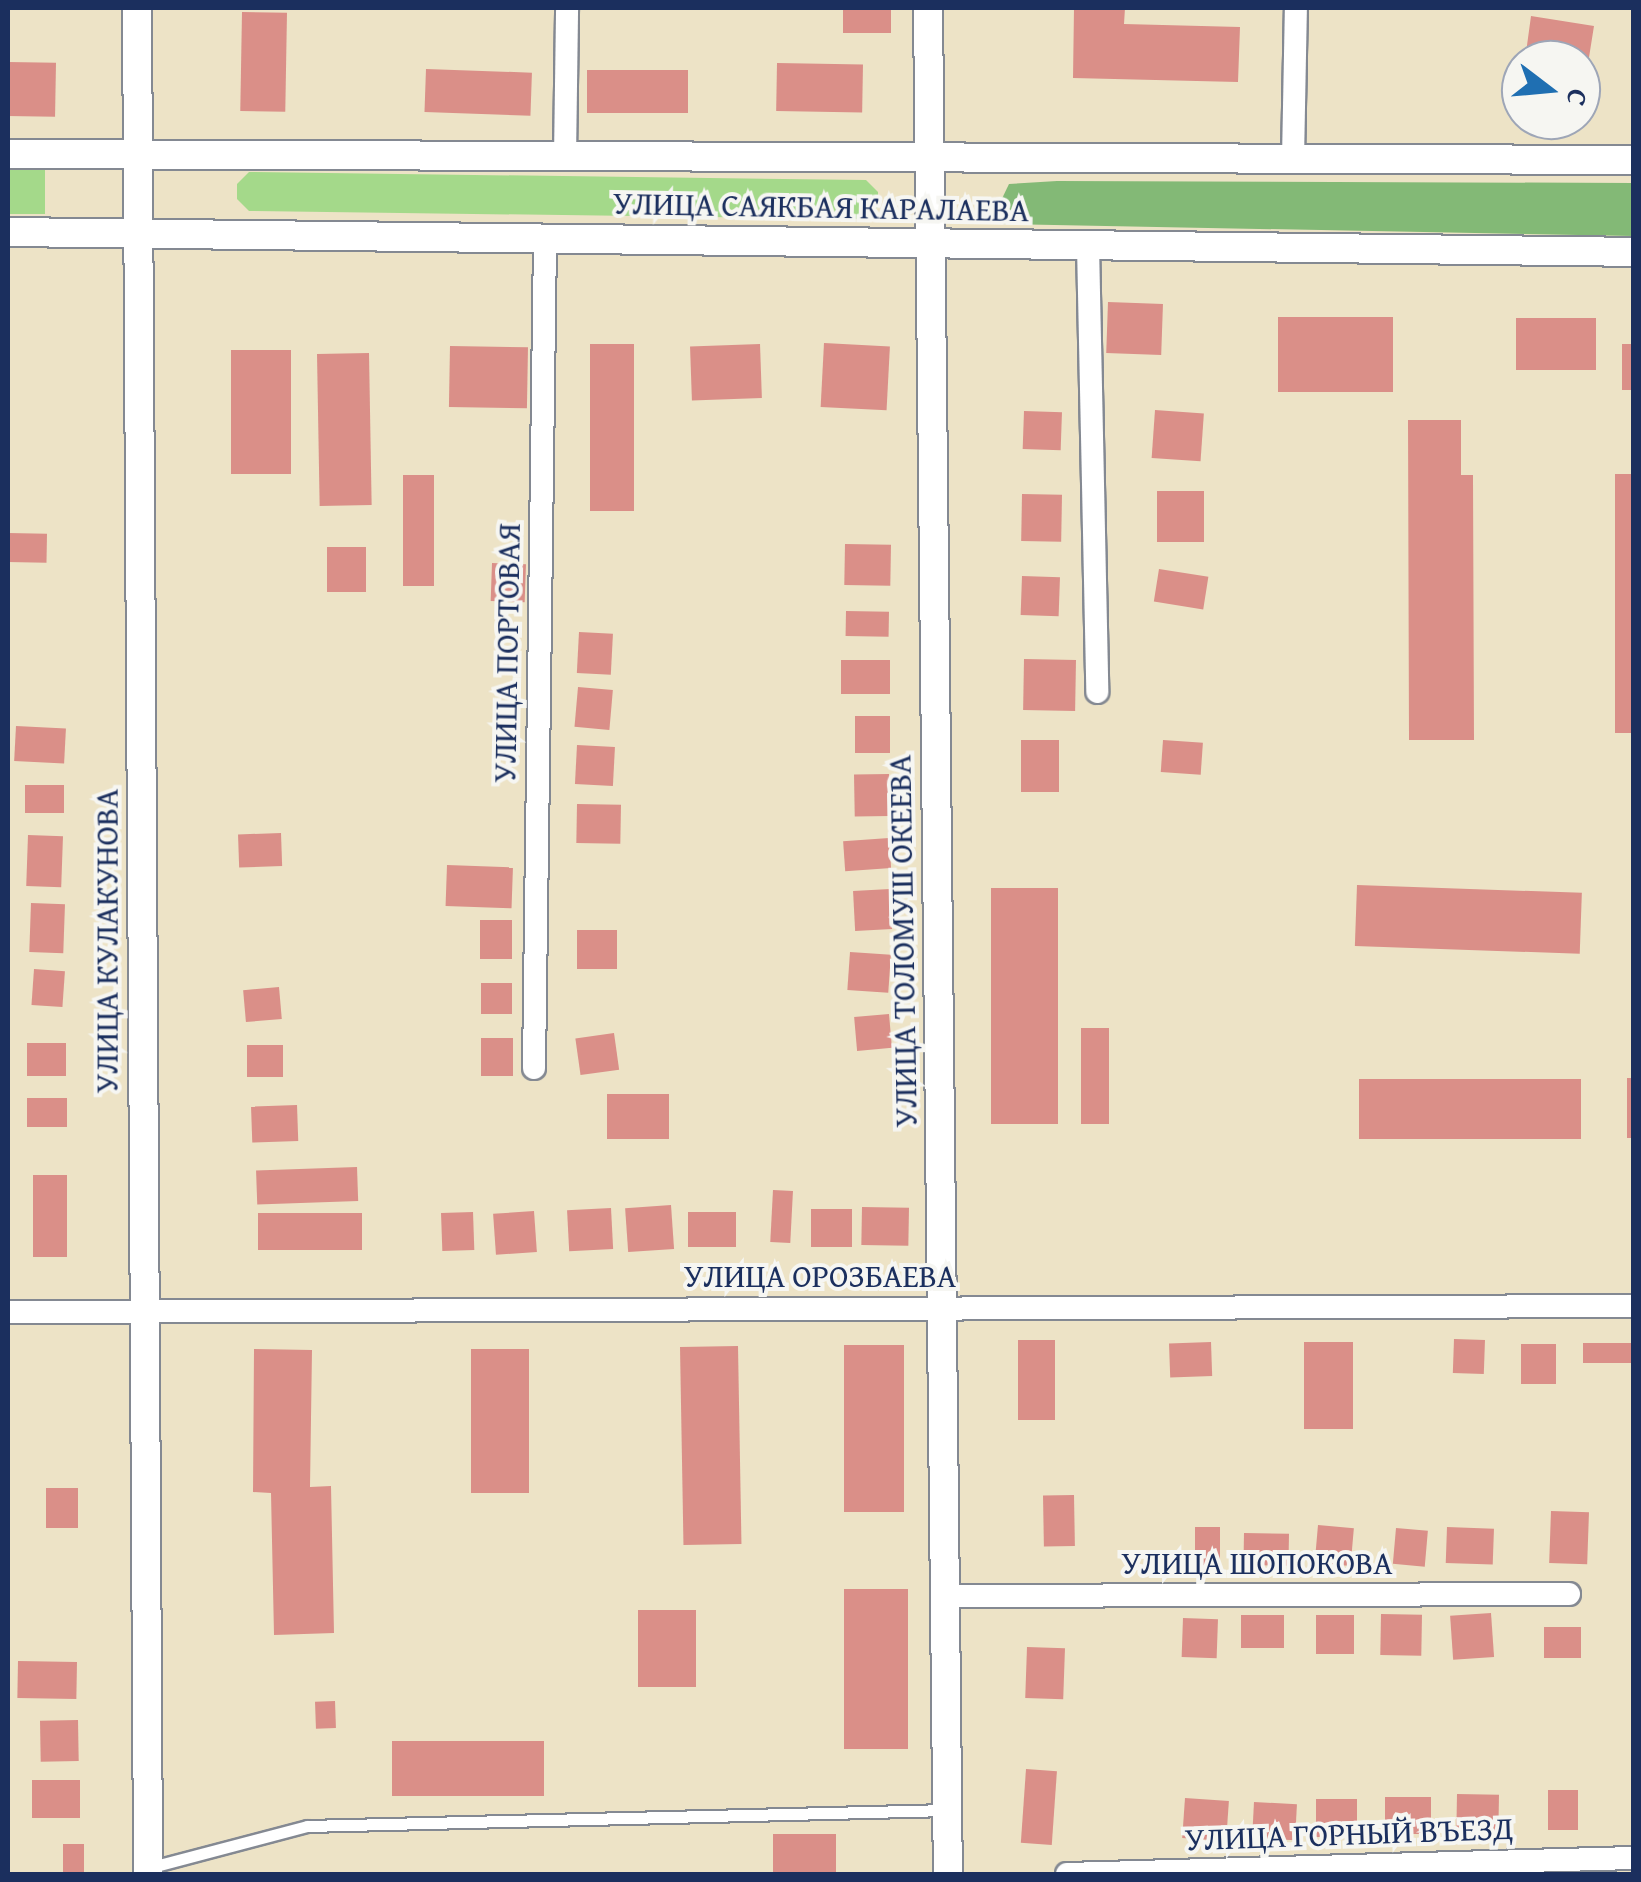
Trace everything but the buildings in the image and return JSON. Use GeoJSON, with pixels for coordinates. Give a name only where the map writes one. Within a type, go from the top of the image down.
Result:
{"type":"FeatureCollection","features":[{"type":"Feature","properties":{"kind":"street","name":"УЛИЦА КУЛАКУНОВА"},"geometry":{"type":"LineString","coordinates":[[137,8],[148,1871]]}},
{"type":"Feature","properties":{"kind":"street"},"geometry":{"type":"LineString","coordinates":[[565,157],[567,8]]}},
{"type":"Feature","properties":{"kind":"street","name":"УЛИЦА ТОЛОМУШ ОКЕЕВА"},"geometry":{"type":"LineString","coordinates":[[928,8],[948,1874]]}},
{"type":"Feature","properties":{"kind":"street"},"geometry":{"type":"LineString","coordinates":[[1294,159],[1296,8]]}},
{"type":"Feature","properties":{"kind":"street","name":"УЛИЦА САЯКБАЯ КАРАЛАЕВА"},"geometry":{"type":"LineString","coordinates":[[8,154],[1634,160]]}},
{"type":"Feature","properties":{"kind":"street","name":"УЛИЦА САЯКБАЯ КАРАЛАЕВА"},"geometry":{"type":"LineString","coordinates":[[8,232],[1634,252]]}},
{"type":"Feature","properties":{"kind":"street","name":"УЛИЦА ПОРТОВАЯ"},"geometry":{"type":"LineString","coordinates":[[534,1068],[545,239]]}},
{"type":"Feature","properties":{"kind":"street"},"geometry":{"type":"LineString","coordinates":[[1088,246],[1097,692]]}},
{"type":"Feature","properties":{"kind":"street","name":"УЛИЦА ОРОЗБАЕВА"},"geometry":{"type":"LineString","coordinates":[[8,1312],[1634,1306]]}},
{"type":"Feature","properties":{"kind":"street","name":"УЛИЦА ШОПОКОВА"},"geometry":{"type":"LineString","coordinates":[[945,1596],[1569,1594]]}},
{"type":"Feature","properties":{"kind":"street","name":"УЛИЦА ГОРНЫЙ ВЪЕЗД"},"geometry":{"type":"LineString","coordinates":[[1067,1874],[1634,1858]]}},
{"type":"Feature","properties":{"kind":"lane"},"geometry":{"type":"LineString","coordinates":[[148,1871],[308,1826],[947,1810]]}},
{"type":"Feature","properties":{"kind":"green space"},"geometry":{"type":"Polygon","coordinates":[[[8,169],[45,169],[45,214],[8,214],[8,169]]]}},
{"type":"Feature","properties":{"kind":"green space"},"geometry":{"type":"Polygon","coordinates":[[[249,172],[866,180],[878,192],[878,207],[865,219],[249,211],[237,199],[237,184],[249,172]]]}},
{"type":"Feature","properties":{"kind":"green space"},"geometry":{"type":"Polygon","coordinates":[[[1633,183],[1633,236],[1001,224],[996,211],[1009,184],[1633,183]]]}}]}
